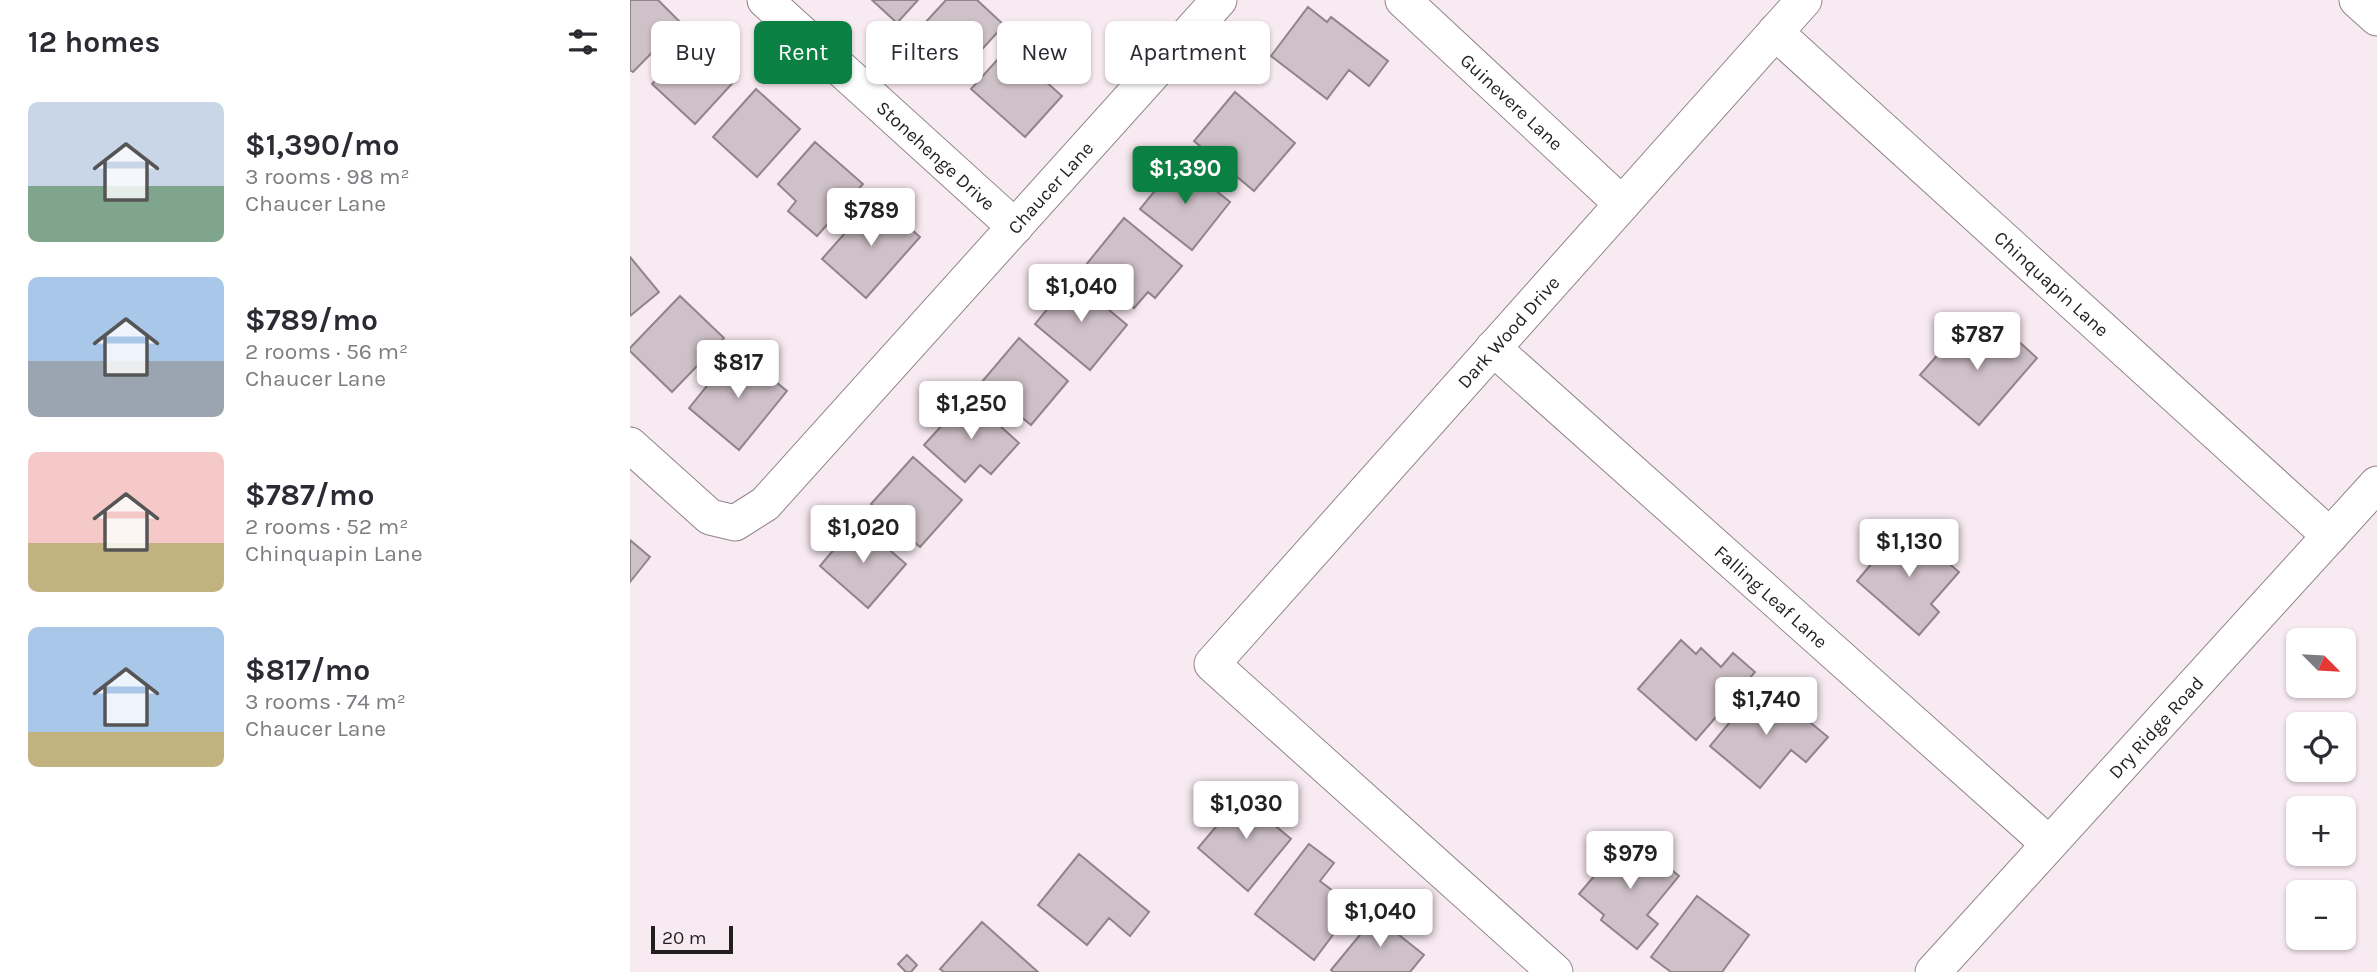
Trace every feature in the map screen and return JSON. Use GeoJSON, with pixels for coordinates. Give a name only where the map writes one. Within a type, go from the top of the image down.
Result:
{"type":"FeatureCollection","features":[{"type":"Feature","properties":{"kind":"street","name":"Stonehenge Drive"},"geometry":{"type":"LineString","coordinates":[[765,0],[1015,227]]}},
{"type":"Feature","properties":{"kind":"street","name":"Chaucer Lane"},"geometry":{"type":"LineString","coordinates":[[630,445],[710,517],[735,523],[765,505],[1219,0]]}},
{"type":"Feature","properties":{"kind":"street","name":"Guinevere Lane"},"geometry":{"type":"LineString","coordinates":[[1402,0],[1622,204]]}},
{"type":"Feature","properties":{"kind":"street","name":"Dark Wood Drive"},"geometry":{"type":"LineString","coordinates":[[1555,972],[1212,664],[1804,0]]}},
{"type":"Feature","properties":{"kind":"street"},"geometry":{"type":"LineString","coordinates":[[2357,0],[2377,18]]}},
{"type":"Feature","properties":{"kind":"street","name":"Chinquapin Lane"},"geometry":{"type":"LineString","coordinates":[[1775,32],[2330,536]]}},
{"type":"Feature","properties":{"kind":"street","name":"Falling Leaf Lane"},"geometry":{"type":"LineString","coordinates":[[1493,348],[2049,845]]}},
{"type":"Feature","properties":{"kind":"street","name":"Dry Ridge Road"},"geometry":{"type":"LineString","coordinates":[[1933,972],[2377,484]]}},
{"type":"Feature","properties":{"kind":"building"},"geometry":{"type":"Polygon","coordinates":[[[630,0],[658,0],[679,21],[651,21],[651,54],[633,72],[630,70],[630,0]]]}},
{"type":"Feature","properties":{"kind":"building"},"geometry":{"type":"Polygon","coordinates":[[[872,0],[918,0],[899,21],[895,21],[872,0]]]}},
{"type":"Feature","properties":{"kind":"building"},"geometry":{"type":"Polygon","coordinates":[[[946,0],[977,0],[1000,21],[997,21],[997,33],[983,48],[983,21],[927,21],[946,0]]]}},
{"type":"Feature","properties":{"kind":"building"},"geometry":{"type":"Polygon","coordinates":[[[1308,7],[1327,22],[1331,17],[1388,61],[1369,86],[1349,70],[1327,99],[1271,56],[1308,7]]]}},
{"type":"Feature","properties":{"kind":"building"},"geometry":{"type":"Polygon","coordinates":[[[997,60],[997,84],[1048,84],[1062,96],[1025,137],[971,89],[976,84],[983,84],[983,76],[997,60]]]}},
{"type":"Feature","properties":{"kind":"building"},"geometry":{"type":"Polygon","coordinates":[[[652,84],[732,84],[695,124],[652,84]]]}},
{"type":"Feature","properties":{"kind":"building"},"geometry":{"type":"Polygon","coordinates":[[[756,89],[800,129],[757,177],[713,137],[756,89]]]}},
{"type":"Feature","properties":{"kind":"building"},"geometry":{"type":"Polygon","coordinates":[[[1235,92],[1295,143],[1254,191],[1194,141],[1235,92]]]}},
{"type":"Feature","properties":{"kind":"building"},"geometry":{"type":"Polygon","coordinates":[[[815,142],[863,184],[817,236],[788,211],[796,201],[778,184],[815,142]]]}},
{"type":"Feature","properties":{"kind":"building"},"geometry":{"type":"Polygon","coordinates":[[[1179,161],[1230,202],[1192,250],[1140,209],[1179,161]]]}},
{"type":"Feature","properties":{"kind":"building"},"geometry":{"type":"Polygon","coordinates":[[[876,198],[920,237],[866,298],[822,259],[876,198]]]}},
{"type":"Feature","properties":{"kind":"building"},"geometry":{"type":"Polygon","coordinates":[[[1124,218],[1182,266],[1155,298],[1148,292],[1134,308],[1085,266],[1124,218]]]}},
{"type":"Feature","properties":{"kind":"building"},"geometry":{"type":"Polygon","coordinates":[[[630,257],[659,292],[630,316],[630,257]]]}},
{"type":"Feature","properties":{"kind":"building"},"geometry":{"type":"Polygon","coordinates":[[[1072,279],[1127,325],[1090,370],[1035,324],[1072,279]]]}},
{"type":"Feature","properties":{"kind":"building"},"geometry":{"type":"Polygon","coordinates":[[[680,296],[724,338],[672,392],[630,348],[680,296]]]}},
{"type":"Feature","properties":{"kind":"building"},"geometry":{"type":"Polygon","coordinates":[[[1963,326],[1978,338],[1982,333],[2004,352],[2016,339],[2037,358],[1979,425],[1920,375],[1963,326]]]}},
{"type":"Feature","properties":{"kind":"building"},"geometry":{"type":"Polygon","coordinates":[[[1019,338],[1068,381],[1031,425],[981,383],[1019,338]]]}},
{"type":"Feature","properties":{"kind":"building"},"geometry":{"type":"Polygon","coordinates":[[[736,350],[787,391],[739,450],[689,408],[736,350]]]}},
{"type":"Feature","properties":{"kind":"building"},"geometry":{"type":"Polygon","coordinates":[[[968,397],[1019,443],[991,474],[980,465],[965,482],[924,445],[968,397]]]}},
{"type":"Feature","properties":{"kind":"building"},"geometry":{"type":"Polygon","coordinates":[[[913,457],[962,500],[920,547],[871,504],[913,457]]]}},
{"type":"Feature","properties":{"kind":"building"},"geometry":{"type":"Polygon","coordinates":[[[857,522],[906,564],[868,608],[820,566],[857,522]]]}},
{"type":"Feature","properties":{"kind":"building"},"geometry":{"type":"Polygon","coordinates":[[[1904,525],[1959,572],[1931,604],[1939,612],[1919,635],[1857,581],[1904,525]]]}},
{"type":"Feature","properties":{"kind":"building"},"geometry":{"type":"Polygon","coordinates":[[[630,540],[650,557],[630,582],[630,540]]]}},
{"type":"Feature","properties":{"kind":"building"},"geometry":{"type":"Polygon","coordinates":[[[1681,640],[1696,654],[1701,648],[1721,667],[1733,653],[1755,672],[1696,740],[1638,689],[1681,640]]]}},
{"type":"Feature","properties":{"kind":"building"},"geometry":{"type":"Polygon","coordinates":[[[1760,686],[1787,708],[1789,705],[1828,737],[1806,762],[1791,750],[1760,788],[1710,746],[1760,686]]]}},
{"type":"Feature","properties":{"kind":"building"},"geometry":{"type":"Polygon","coordinates":[[[1249,788],[1274,809],[1266,818],[1291,839],[1248,891],[1198,848],[1249,788]]]}},
{"type":"Feature","properties":{"kind":"building"},"geometry":{"type":"Polygon","coordinates":[[[1629,835],[1679,876],[1647,915],[1658,924],[1637,949],[1601,920],[1604,915],[1579,894],[1629,835]]]}},
{"type":"Feature","properties":{"kind":"building"},"geometry":{"type":"Polygon","coordinates":[[[1309,844],[1334,863],[1320,881],[1354,907],[1314,960],[1255,914],[1309,844]]]}},
{"type":"Feature","properties":{"kind":"building"},"geometry":{"type":"Polygon","coordinates":[[[1079,854],[1149,912],[1130,936],[1109,918],[1087,945],[1038,905],[1079,854]]]}},
{"type":"Feature","properties":{"kind":"building"},"geometry":{"type":"Polygon","coordinates":[[[1697,896],[1749,935],[1722,972],[1671,972],[1651,957],[1697,896]]]}},
{"type":"Feature","properties":{"kind":"building"},"geometry":{"type":"Polygon","coordinates":[[[1383,907],[1407,927],[1399,935],[1424,955],[1410,972],[1333,972],[1331,970],[1383,907]]]}},
{"type":"Feature","properties":{"kind":"building"},"geometry":{"type":"Polygon","coordinates":[[[982,922],[1038,972],[944,972],[940,969],[982,922]]]}},
{"type":"Feature","properties":{"kind":"building"},"geometry":{"type":"Polygon","coordinates":[[[907,955],[917,965],[911,972],[906,972],[898,964],[907,955]]]}}]}
